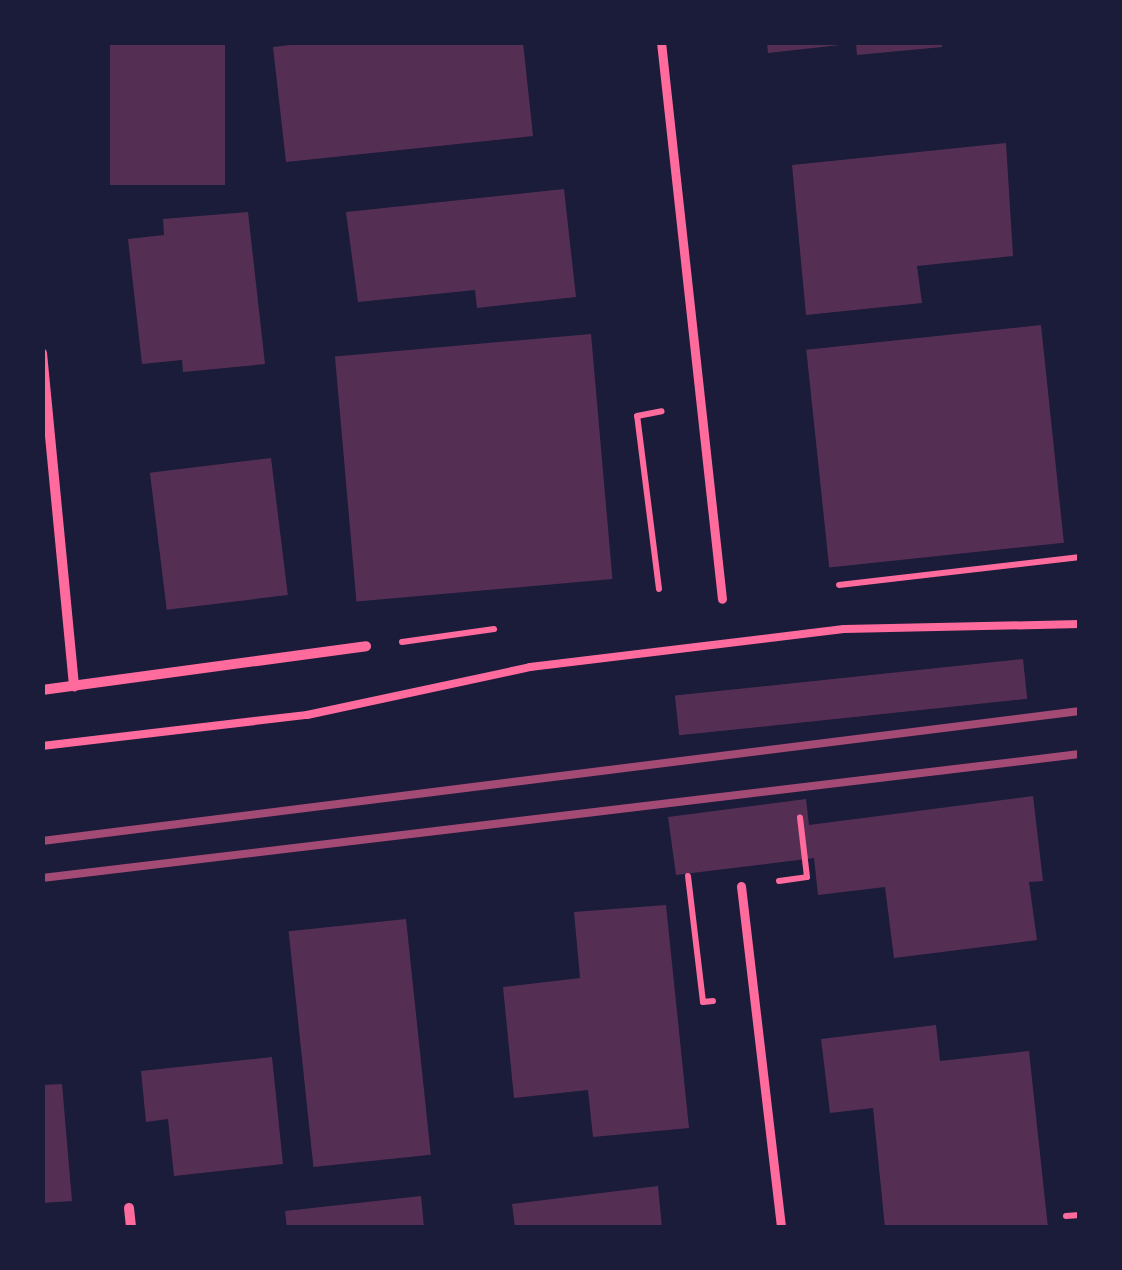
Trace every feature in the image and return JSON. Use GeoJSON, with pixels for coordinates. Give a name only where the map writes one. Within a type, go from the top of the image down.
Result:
{"type":"FeatureCollection","features":[{"type":"Feature","properties":{"kind":"street"},"geometry":{"type":"LineString","coordinates":[[661,42],[722,598]]}},
{"type":"Feature","properties":{"kind":"street"},"geometry":{"type":"LineString","coordinates":[[42,353],[74,686]]}},
{"type":"Feature","properties":{"kind":"street"},"geometry":{"type":"LineString","coordinates":[[42,690],[366,646]]}},
{"type":"Feature","properties":{"kind":"street"},"geometry":{"type":"LineString","coordinates":[[741,886],[781,1228]]}},
{"type":"Feature","properties":{"kind":"street"},"geometry":{"type":"LineString","coordinates":[[129,1208],[131,1228]]}},
{"type":"Feature","properties":{"kind":"lane"},"geometry":{"type":"LineString","coordinates":[[42,746],[308,715],[530,668],[825,631],[1080,624]]}},
{"type":"Feature","properties":{"kind":"path"},"geometry":{"type":"LineString","coordinates":[[636,416],[659,590]]}},
{"type":"Feature","properties":{"kind":"path"},"geometry":{"type":"LineString","coordinates":[[821,587],[1080,557]]}},
{"type":"Feature","properties":{"kind":"path"},"geometry":{"type":"LineString","coordinates":[[741,886],[807,878],[800,817]]}},
{"type":"Feature","properties":{"kind":"path"},"geometry":{"type":"LineString","coordinates":[[688,876],[703,1002]]}},
{"type":"Feature","properties":{"kind":"path"},"geometry":{"type":"LineString","coordinates":[[1066,1216],[1080,1214]]}},
{"type":"Feature","properties":{"kind":"building"},"geometry":{"type":"Polygon","coordinates":[[[110,42],[225,42],[225,185],[110,185],[110,42]]]}},
{"type":"Feature","properties":{"kind":"building"},"geometry":{"type":"Polygon","coordinates":[[[314,42],[523,42],[533,136],[286,162],[273,47],[314,42]]]}},
{"type":"Feature","properties":{"kind":"building"},"geometry":{"type":"Polygon","coordinates":[[[767,42],[840,42],[840,45],[768,53],[767,42]]]}},
{"type":"Feature","properties":{"kind":"building"},"geometry":{"type":"Polygon","coordinates":[[[856,42],[942,42],[942,47],[857,55],[856,42]]]}},
{"type":"Feature","properties":{"kind":"building"},"geometry":{"type":"Polygon","coordinates":[[[1006,143],[1013,256],[917,266],[922,303],[806,315],[792,165],[1006,143]]]}},
{"type":"Feature","properties":{"kind":"building"},"geometry":{"type":"Polygon","coordinates":[[[564,189],[576,297],[477,308],[475,290],[358,302],[346,212],[564,189]]]}},
{"type":"Feature","properties":{"kind":"building"},"geometry":{"type":"Polygon","coordinates":[[[248,212],[265,364],[183,372],[182,360],[142,364],[128,239],[164,235],[163,219],[248,212]]]}},
{"type":"Feature","properties":{"kind":"building"},"geometry":{"type":"Polygon","coordinates":[[[1041,325],[1064,543],[829,567],[806,350],[1041,325]]]}},
{"type":"Feature","properties":{"kind":"building"},"geometry":{"type":"Polygon","coordinates":[[[591,334],[612,579],[356,601],[335,356],[591,334]]]}},
{"type":"Feature","properties":{"kind":"building"},"geometry":{"type":"Polygon","coordinates":[[[271,458],[288,595],[167,610],[150,473],[271,458]]]}},
{"type":"Feature","properties":{"kind":"building"},"geometry":{"type":"Polygon","coordinates":[[[1023,659],[1027,699],[679,735],[675,696],[1023,659]]]}},
{"type":"Feature","properties":{"kind":"building"},"geometry":{"type":"Polygon","coordinates":[[[1033,796],[1043,881],[1029,882],[1037,940],[894,958],[885,887],[818,895],[814,858],[676,875],[668,817],[806,799],[809,825],[1033,796]]]}},
{"type":"Feature","properties":{"kind":"building"},"geometry":{"type":"Polygon","coordinates":[[[666,905],[689,1128],[593,1137],[588,1090],[514,1098],[503,987],[580,978],[574,912],[666,905]]]}},
{"type":"Feature","properties":{"kind":"building"},"geometry":{"type":"Polygon","coordinates":[[[406,919],[431,1155],[313,1167],[289,931],[406,919]]]}},
{"type":"Feature","properties":{"kind":"building"},"geometry":{"type":"Polygon","coordinates":[[[936,1025],[940,1061],[1029,1051],[1048,1228],[885,1228],[873,1108],[830,1113],[821,1039],[936,1025]]]}},
{"type":"Feature","properties":{"kind":"building"},"geometry":{"type":"Polygon","coordinates":[[[272,1057],[283,1164],[174,1176],[168,1119],[146,1122],[141,1071],[272,1057]]]}},
{"type":"Feature","properties":{"kind":"building"},"geometry":{"type":"Polygon","coordinates":[[[62,1084],[72,1201],[42,1203],[42,1085],[62,1084]]]}},
{"type":"Feature","properties":{"kind":"building"},"geometry":{"type":"Polygon","coordinates":[[[658,1186],[662,1228],[515,1228],[512,1204],[658,1186]]]}},
{"type":"Feature","properties":{"kind":"building"},"geometry":{"type":"Polygon","coordinates":[[[421,1196],[424,1228],[287,1228],[285,1211],[421,1196]]]}},
{"type":"Feature","properties":{"kind":"railway"},"geometry":{"type":"LineString","coordinates":[[42,841],[1080,711]]}},
{"type":"Feature","properties":{"kind":"railway"},"geometry":{"type":"LineString","coordinates":[[42,878],[1080,754]]}}]}
